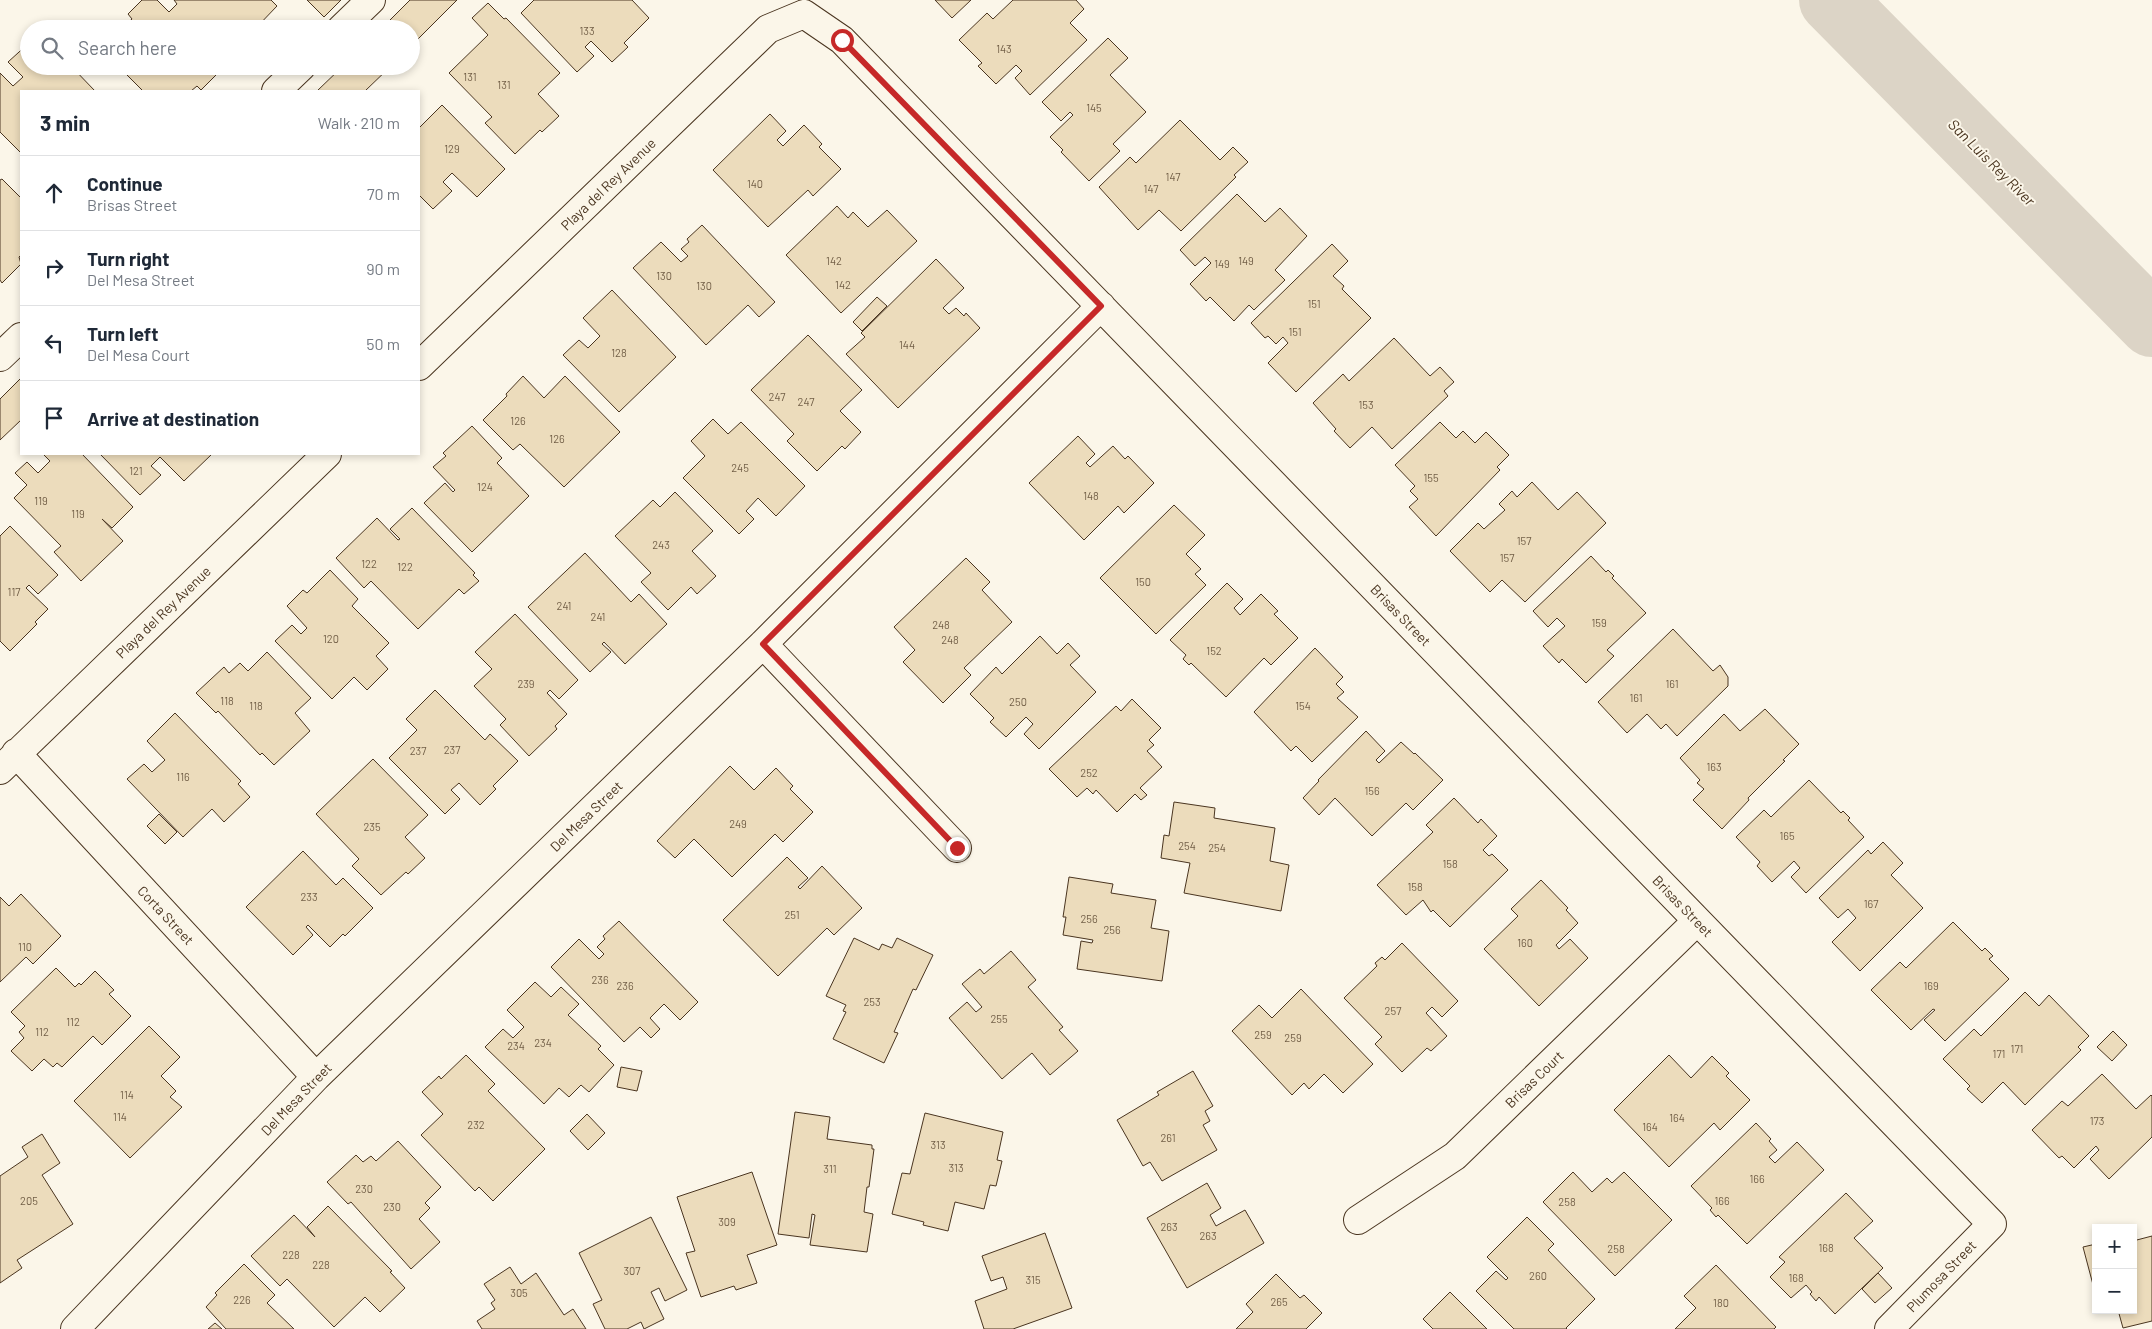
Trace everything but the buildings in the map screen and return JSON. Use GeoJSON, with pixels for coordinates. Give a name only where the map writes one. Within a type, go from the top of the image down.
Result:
{"type":"FeatureCollection","features":[{"type":"Feature","properties":{"kind":"street"},"geometry":{"type":"LineString","coordinates":[[350,20],[371,0]]}},
{"type":"Feature","properties":{"kind":"street","name":"Brisas Street"},"geometry":{"type":"LineString","coordinates":[[804,14],[842,40],[1992,1224]]}},
{"type":"Feature","properties":{"kind":"street","name":"Playa del Rey Avenue"},"geometry":{"type":"LineString","coordinates":[[420,365],[768,29],[804,14]]}},
{"type":"Feature","properties":{"kind":"street"},"geometry":{"type":"LineString","coordinates":[[277,90],[293,75]]}},
{"type":"Feature","properties":{"kind":"street","name":"Del Mesa Street"},"geometry":{"type":"LineString","coordinates":[[75,1329],[316,1077],[763,644],[1101,306]]}},
{"type":"Feature","properties":{"kind":"street"},"geometry":{"type":"LineString","coordinates":[[0,357],[20,337]]}},
{"type":"Feature","properties":{"kind":"street","name":"Playa del Rey Avenue"},"geometry":{"type":"LineString","coordinates":[[8,762],[326,455]]}},
{"type":"Feature","properties":{"kind":"street"},"geometry":{"type":"LineString","coordinates":[[763,644],[957,848]]}},
{"type":"Feature","properties":{"kind":"street","name":"Corta Street"},"geometry":{"type":"LineString","coordinates":[[8,762],[316,1077]]}},
{"type":"Feature","properties":{"kind":"street","name":"Brisas Court"},"geometry":{"type":"LineString","coordinates":[[1358,1220],[1454,1156],[1697,921]]}},
{"type":"Feature","properties":{"kind":"street","name":"Plumosa Street"},"geometry":{"type":"LineString","coordinates":[[1889,1329],[1992,1224]]}},
{"type":"Feature","properties":{"kind":"waterway","name":"San Luis Rey River"},"geometry":{"type":"LineString","coordinates":[[1832,0],[2152,324]]}},
{"type":"Feature","properties":{"kind":"route"},"geometry":{"type":"LineString","coordinates":[[842,40],[1101,306],[763,644],[957,848]]}}]}
